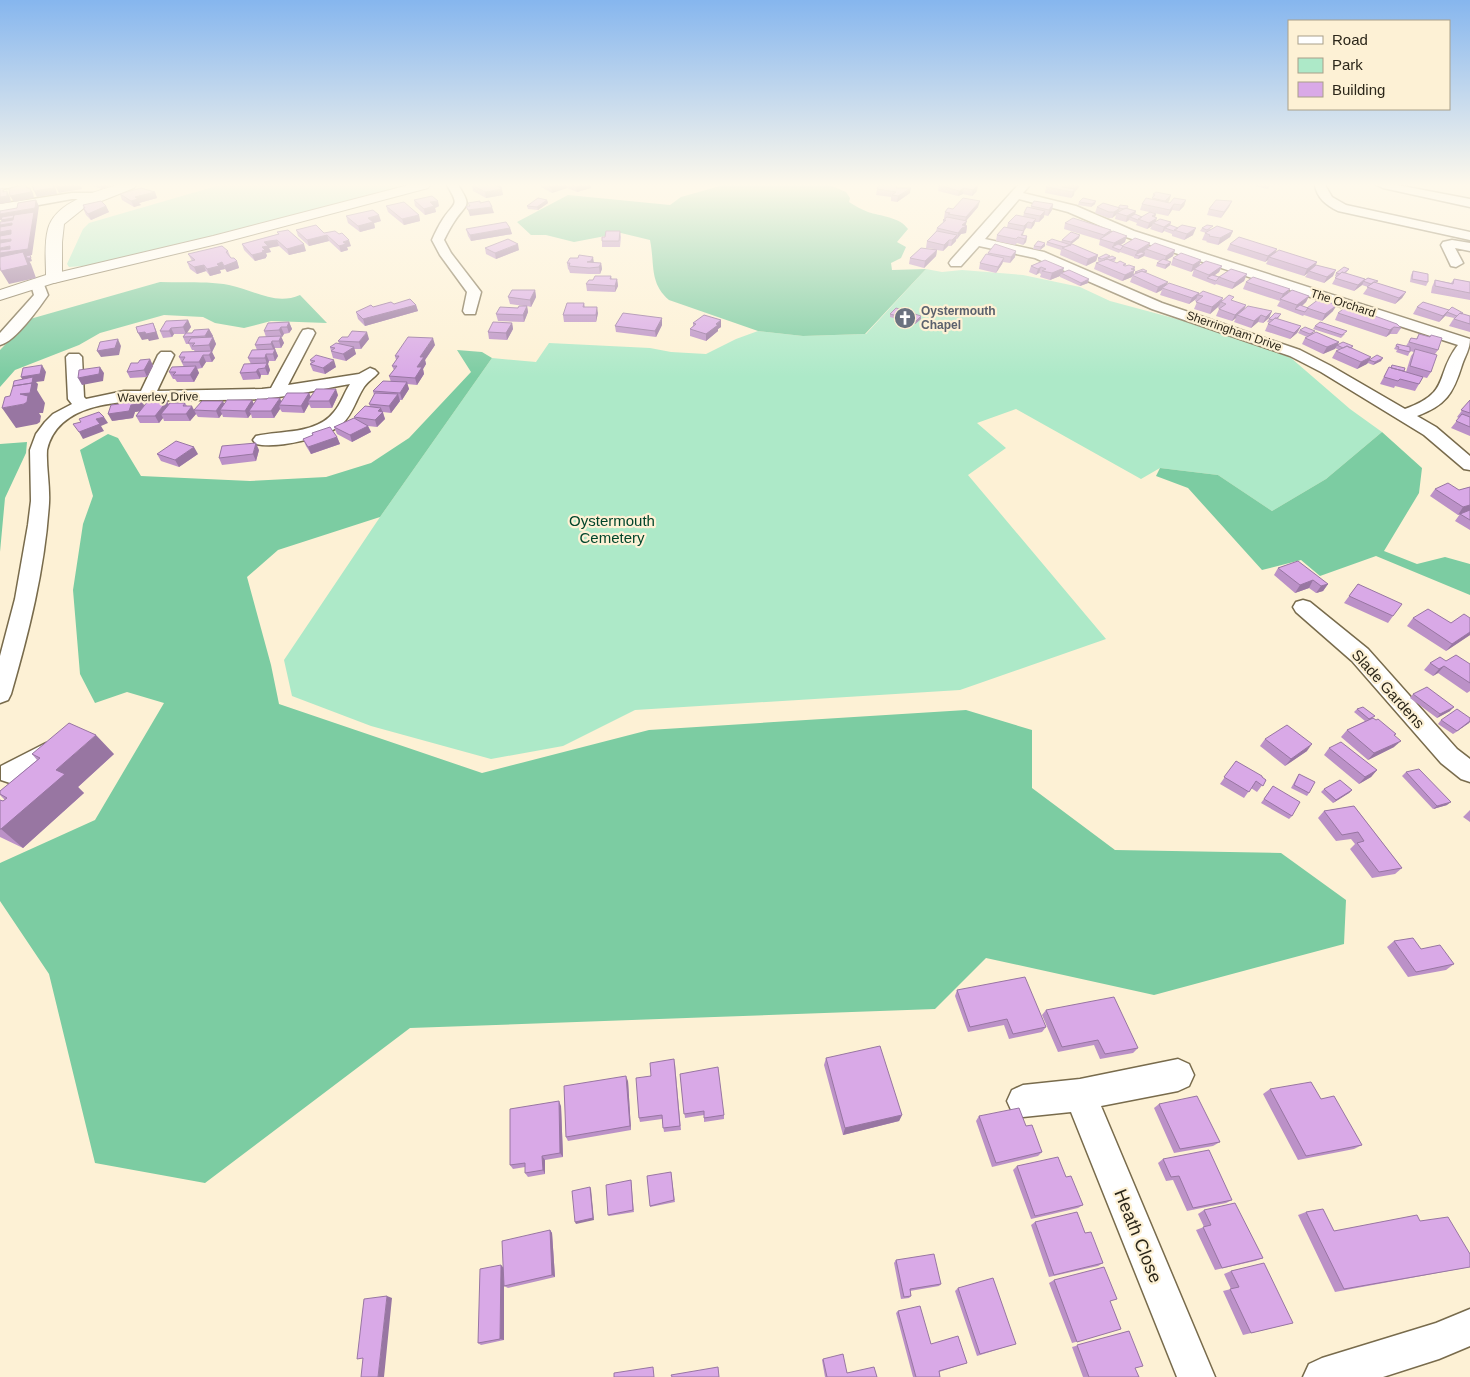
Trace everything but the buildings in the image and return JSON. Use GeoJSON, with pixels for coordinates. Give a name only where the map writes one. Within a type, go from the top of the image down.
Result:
{"type":"FeatureCollection","features":[{"type":"Feature","properties":{"kind":"street"},"geometry":{"type":"LineString","coordinates":[[54,249],[54,278]]}},
{"type":"Feature","properties":{"kind":"street"},"geometry":{"type":"LineString","coordinates":[[0,295],[38,285],[54,278],[174,249]]}},
{"type":"Feature","properties":{"kind":"street"},"geometry":{"type":"LineString","coordinates":[[443,249],[474,292],[470,311]]}},
{"type":"Feature","properties":{"kind":"street"},"geometry":{"type":"LineString","coordinates":[[956,263],[969,249]]}},
{"type":"Feature","properties":{"kind":"street","name":"Sherringham Drive"},"geometry":{"type":"LineString","coordinates":[[1011,249],[1039,255],[1157,306],[1282,347],[1311,360],[1430,431],[1470,465]]}},
{"type":"Feature","properties":{"kind":"street","name":"The Orchard"},"geometry":{"type":"LineString","coordinates":[[1177,249],[1468,343]]}},
{"type":"Feature","properties":{"kind":"street"},"geometry":{"type":"LineString","coordinates":[[1449,249],[1456,263]]}},
{"type":"Feature","properties":{"kind":"street"},"geometry":{"type":"LineString","coordinates":[[0,341],[20,321],[40,295],[38,285]]}},
{"type":"Feature","properties":{"kind":"street"},"geometry":{"type":"LineString","coordinates":[[276,393],[308,333]]}},
{"type":"Feature","properties":{"kind":"street"},"geometry":{"type":"LineString","coordinates":[[1404,415],[1429,404],[1443,393],[1460,350],[1468,343]]}},
{"type":"Feature","properties":{"kind":"street"},"geometry":{"type":"LineString","coordinates":[[148,395],[166,355]]}},
{"type":"Feature","properties":{"kind":"street"},"geometry":{"type":"LineString","coordinates":[[74,357],[76,399],[84,405]]}},
{"type":"Feature","properties":{"kind":"street","name":"Waverley Drive"},"geometry":{"type":"LineString","coordinates":[[1,690],[18,632],[34,545],[40,500],[38,451],[43,435],[48,428],[57,420],[84,405],[105,399],[148,395],[212,396],[276,393],[367,375],[341,415],[336,419],[315,430],[287,439],[262,440]]}},
{"type":"Feature","properties":{"kind":"street"},"geometry":{"type":"LineString","coordinates":[[279,456],[287,439]]}},
{"type":"Feature","properties":{"kind":"street","name":"Slade Gardens"},"geometry":{"type":"LineString","coordinates":[[1303,607],[1360,655],[1449,756],[1470,772]]}},
{"type":"Feature","properties":{"kind":"street"},"geometry":{"type":"LineString","coordinates":[[5,776],[46,753]]}},
{"type":"Feature","properties":{"kind":"street"},"geometry":{"type":"LineString","coordinates":[[1023,1102],[1080,1096],[1178,1075]]}},
{"type":"Feature","properties":{"kind":"street","name":"Heath Close"},"geometry":{"type":"LineString","coordinates":[[1080,1096],[1196,1377]]}},
{"type":"Feature","properties":{"kind":"street"},"geometry":{"type":"LineString","coordinates":[[1322,1377],[1439,1341],[1470,1327]]}},
{"type":"Feature","properties":{"kind":"green space"},"geometry":{"type":"Polygon","coordinates":[[[74,249],[163,249],[97,265],[69,267],[67,264],[74,249]]]}},
{"type":"Feature","properties":{"kind":"green space"},"geometry":{"type":"Polygon","coordinates":[[[651,249],[905,249],[901,258],[891,263],[892,270],[926,269],[865,334],[803,336],[758,331],[669,300],[658,287],[651,249]]]}},
{"type":"Feature","properties":{"kind":"green space","name":"Oystermouth Cemetery"},"geometry":{"type":"Polygon","coordinates":[[[926,269],[942,272],[962,270],[1023,275],[1080,287],[1110,301],[1218,330],[1291,358],[1350,409],[1382,432],[1326,479],[1272,511],[1218,475],[1160,468],[1141,479],[1016,409],[977,423],[1006,448],[968,475],[1106,639],[960,690],[635,710],[563,746],[491,759],[371,726],[292,696],[284,660],[380,517],[492,358],[536,362],[549,343],[650,348],[671,352],[706,354],[736,339],[758,331],[803,336],[866,334],[926,269]]]}},
{"type":"Feature","properties":{"kind":"green space"},"geometry":{"type":"Polygon","coordinates":[[[160,282],[229,285],[264,296],[282,299],[300,295],[327,323],[271,321],[244,328],[215,323],[203,317],[164,315],[100,333],[79,345],[15,370],[0,387],[0,350],[30,319],[160,282]]]}},
{"type":"Feature","properties":{"kind":"green space"},"geometry":{"type":"Polygon","coordinates":[[[457,350],[482,352],[492,358],[380,517],[278,550],[247,577],[271,665],[279,704],[482,773],[649,730],[966,710],[1032,730],[1032,788],[1115,850],[1281,853],[1346,900],[1344,944],[1154,995],[986,958],[935,1009],[410,1028],[205,1183],[95,1163],[49,974],[0,901],[0,863],[95,820],[164,703],[127,692],[95,703],[80,674],[73,590],[83,524],[93,496],[80,450],[108,434],[118,438],[141,476],[250,481],[326,477],[371,463],[409,438],[471,372],[457,350]]]}},
{"type":"Feature","properties":{"kind":"green space"},"geometry":{"type":"Polygon","coordinates":[[[1382,432],[1422,468],[1419,493],[1384,551],[1417,564],[1445,557],[1470,564],[1470,595],[1376,556],[1320,576],[1301,560],[1262,570],[1188,488],[1156,476],[1160,468],[1218,475],[1272,511],[1326,479],[1382,432]]]}},
{"type":"Feature","properties":{"kind":"green space"},"geometry":{"type":"Polygon","coordinates":[[[27,442],[26,453],[5,498],[0,552],[0,444],[27,442]]]}},
{"type":"Feature","properties":{"kind":"place","name":"Oystermouth Chapel"},"geometry":{"type":"Point","coordinates":[905,318]}}]}
